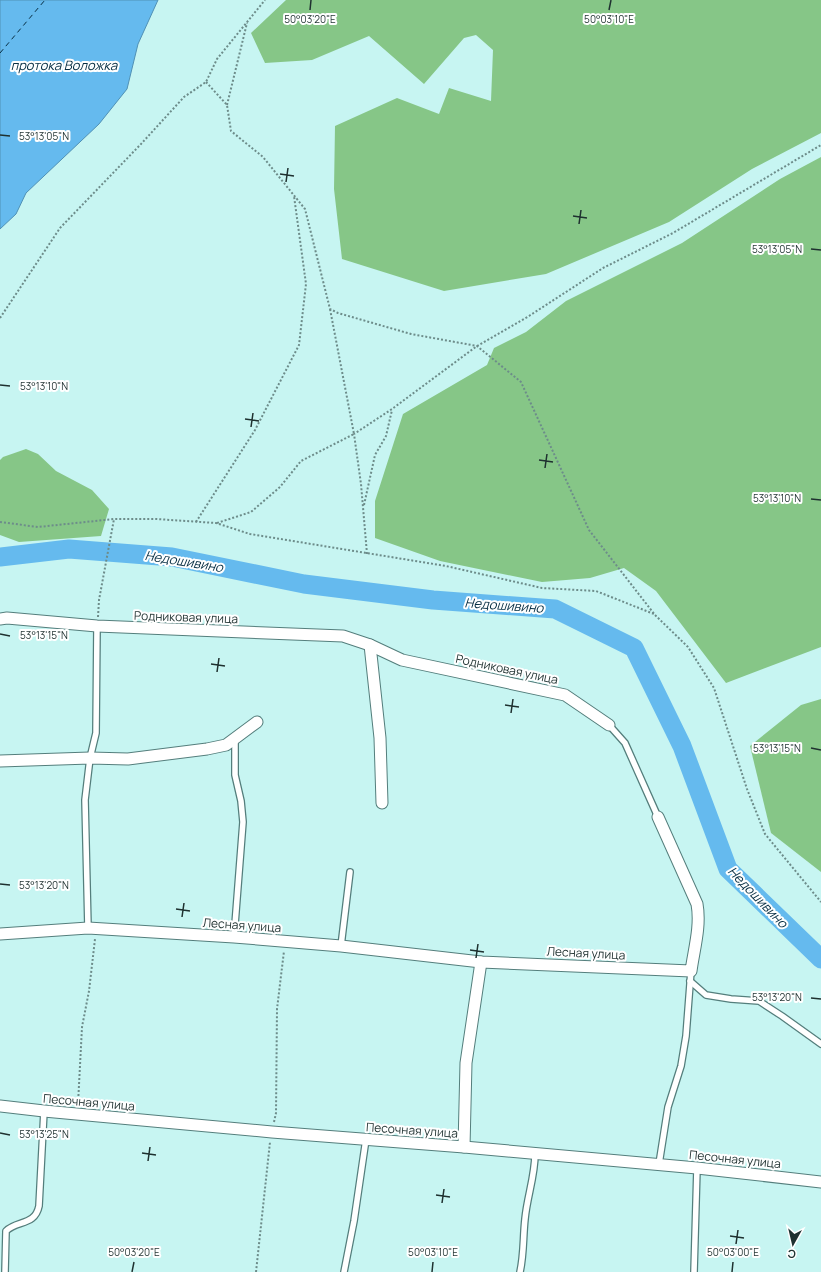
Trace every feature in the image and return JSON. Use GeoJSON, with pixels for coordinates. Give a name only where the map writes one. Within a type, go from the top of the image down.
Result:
{"type":"FeatureCollection","features":[{"type":"Feature","properties":{"kind":"street","name":"Родниковая улица"},"geometry":{"type":"LineString","coordinates":[[0,619],[7,618],[97,626],[343,636],[370,645],[402,660],[565,695],[610,725]]}},
{"type":"Feature","properties":{"kind":"street"},"geometry":{"type":"LineString","coordinates":[[370,645],[380,738],[382,803]]}},
{"type":"Feature","properties":{"kind":"street"},"geometry":{"type":"LineString","coordinates":[[0,761],[90,758],[128,760],[207,749],[226,745],[256,722]]}},
{"type":"Feature","properties":{"kind":"street"},"geometry":{"type":"LineString","coordinates":[[658,816],[696,904],[699,915],[690,976]]}},
{"type":"Feature","properties":{"kind":"street","name":"Лесная улица"},"geometry":{"type":"LineString","coordinates":[[0,934],[92,928],[234,937],[341,946],[481,962],[690,976]]}},
{"type":"Feature","properties":{"kind":"street"},"geometry":{"type":"LineString","coordinates":[[464,1147],[466,1064],[481,962]]}},
{"type":"Feature","properties":{"kind":"street","name":"Песочная улица"},"geometry":{"type":"LineString","coordinates":[[0,1106],[272,1132],[659,1164],[821,1182]]}},
{"type":"Feature","properties":{"kind":"lane"},"geometry":{"type":"LineString","coordinates":[[92,928],[85,800],[90,758],[96,732],[97,626]]}},
{"type":"Feature","properties":{"kind":"lane"},"geometry":{"type":"LineString","coordinates":[[610,725],[625,743],[658,816]]}},
{"type":"Feature","properties":{"kind":"lane"},"geometry":{"type":"LineString","coordinates":[[234,937],[243,822],[241,801],[235,775],[235,738]]}},
{"type":"Feature","properties":{"kind":"lane"},"geometry":{"type":"LineString","coordinates":[[341,946],[350,872]]}},
{"type":"Feature","properties":{"kind":"lane"},"geometry":{"type":"LineString","coordinates":[[690,976],[706,995],[759,1002],[782,1016],[821,1044]]}},
{"type":"Feature","properties":{"kind":"lane"},"geometry":{"type":"LineString","coordinates":[[659,1164],[668,1107],[681,1066],[686,1036],[690,976]]}},
{"type":"Feature","properties":{"kind":"lane"},"geometry":{"type":"LineString","coordinates":[[6,1272],[6,1231],[10,1227],[33,1218],[38,1213],[44,1111]]}},
{"type":"Feature","properties":{"kind":"lane"},"geometry":{"type":"LineString","coordinates":[[344,1272],[354,1221],[366,1139]]}},
{"type":"Feature","properties":{"kind":"lane"},"geometry":{"type":"LineString","coordinates":[[520,1272],[525,1218],[535,1168],[535,1154]]}},
{"type":"Feature","properties":{"kind":"lane"},"geometry":{"type":"LineString","coordinates":[[694,1272],[697,1168]]}},
{"type":"Feature","properties":{"kind":"path"},"geometry":{"type":"LineString","coordinates":[[0,318],[60,228],[184,97],[206,82],[217,59],[264,0]]}},
{"type":"Feature","properties":{"kind":"path"},"geometry":{"type":"LineString","coordinates":[[248,22],[227,105],[231,131],[262,158],[305,210],[330,309],[354,434],[364,507],[367,554]]}},
{"type":"Feature","properties":{"kind":"path"},"geometry":{"type":"LineString","coordinates":[[206,82],[227,105]]}},
{"type":"Feature","properties":{"kind":"path"},"geometry":{"type":"LineString","coordinates":[[216,523],[251,512],[280,487],[301,461],[354,434],[392,409],[478,346],[529,316],[603,268],[673,233],[821,145]]}},
{"type":"Feature","properties":{"kind":"path"},"geometry":{"type":"LineString","coordinates":[[196,522],[255,430],[298,345],[306,284],[294,195]]}},
{"type":"Feature","properties":{"kind":"path"},"geometry":{"type":"LineString","coordinates":[[330,309],[338,313],[411,334],[478,346],[521,382],[589,530],[655,614],[688,647],[714,688],[747,789],[765,834],[821,902]]}},
{"type":"Feature","properties":{"kind":"path"},"geometry":{"type":"LineString","coordinates":[[364,507],[375,456],[386,436],[392,409]]}},
{"type":"Feature","properties":{"kind":"path"},"geometry":{"type":"LineString","coordinates":[[0,522],[38,527],[114,519],[156,519],[216,523],[250,534],[446,566],[542,588],[596,591],[655,614]]}},
{"type":"Feature","properties":{"kind":"path"},"geometry":{"type":"LineString","coordinates":[[97,626],[99,600],[114,519]]}},
{"type":"Feature","properties":{"kind":"path"},"geometry":{"type":"LineString","coordinates":[[77,1114],[82,1027],[89,991],[92,928]]}},
{"type":"Feature","properties":{"kind":"path"},"geometry":{"type":"LineString","coordinates":[[256,1272],[272,1132],[276,1113],[277,1009],[285,942]]}},
{"type":"Feature","properties":{"kind":"green space"},"geometry":{"type":"Polygon","coordinates":[[[286,0],[821,0],[821,133],[752,169],[669,222],[546,274],[444,291],[342,259],[334,189],[335,126],[397,98],[439,114],[449,88],[491,101],[493,50],[476,35],[464,38],[424,84],[369,36],[312,60],[265,63],[251,33],[286,0]]]}},
{"type":"Feature","properties":{"kind":"green space"},"geometry":{"type":"Polygon","coordinates":[[[821,157],[821,647],[726,683],[656,591],[624,568],[590,578],[542,582],[440,561],[375,538],[375,501],[403,414],[487,365],[494,348],[526,332],[566,301],[682,243],[780,179],[821,157]]]}},
{"type":"Feature","properties":{"kind":"green space"},"geometry":{"type":"Polygon","coordinates":[[[26,449],[38,454],[56,471],[92,490],[109,509],[101,536],[19,542],[0,535],[0,460],[3,457],[26,449]]]}},
{"type":"Feature","properties":{"kind":"green space"},"geometry":{"type":"Polygon","coordinates":[[[821,699],[821,872],[771,833],[750,746],[801,705],[821,699]]]}},
{"type":"Feature","properties":{"kind":"water","name":"протока Воложка"},"geometry":{"type":"Polygon","coordinates":[[[0,0],[158,0],[138,44],[127,89],[99,124],[26,193],[16,214],[0,229],[0,0]]]}},
{"type":"Feature","properties":{"kind":"waterway","name":"Недошивино"},"geometry":{"type":"LineString","coordinates":[[0,557],[69,549],[172,557],[304,584],[433,600],[555,609],[634,648],[682,746],[728,869],[821,959]]}},
{"type":"Feature","properties":{"kind":"ferry route"},"geometry":{"type":"LineString","coordinates":[[0,53],[45,0]]}}]}
